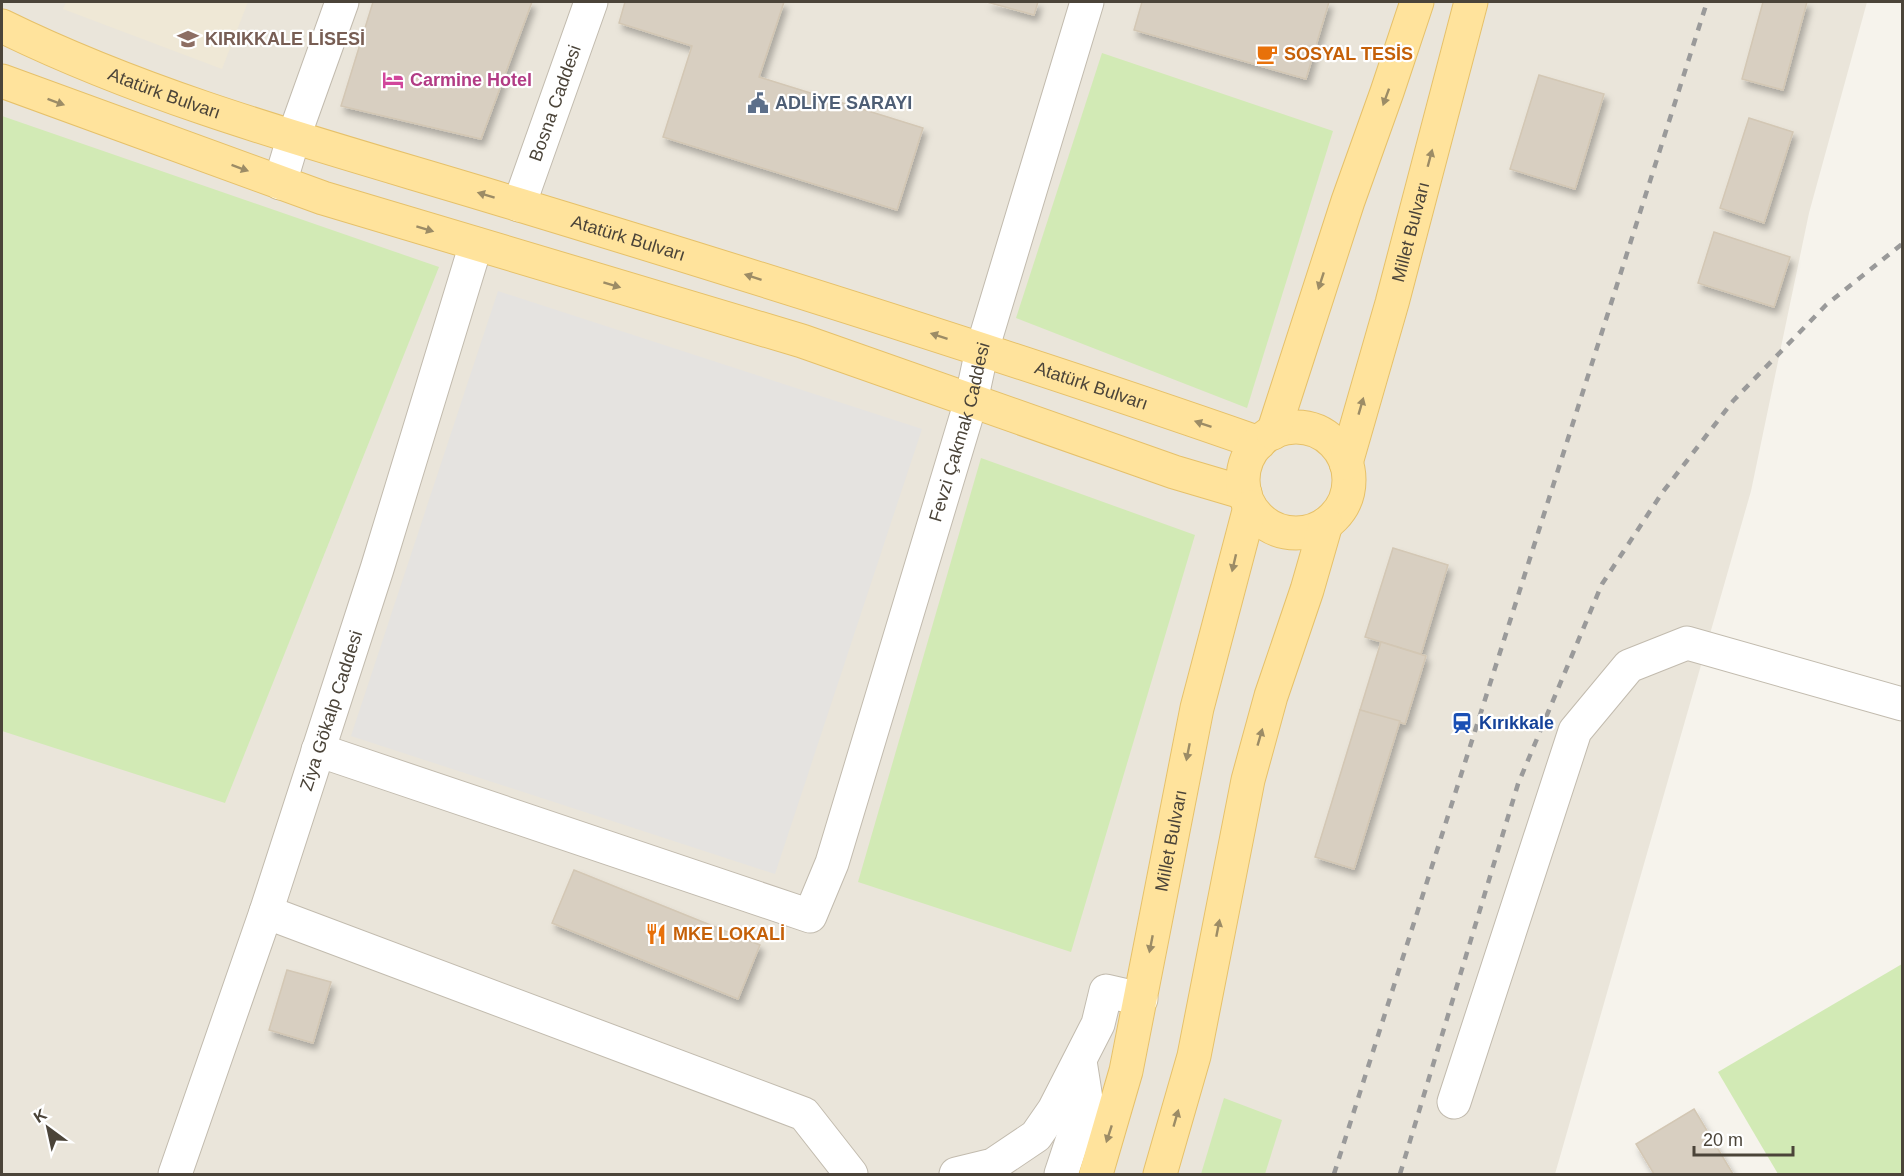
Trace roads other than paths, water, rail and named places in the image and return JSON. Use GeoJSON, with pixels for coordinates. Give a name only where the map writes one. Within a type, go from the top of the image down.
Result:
{"type":"FeatureCollection","features":[{"type":"Feature","properties":{"kind":"main road","name":"Millet Bulvarı"},"geometry":{"type":"LineString","coordinates":[[1096,1174],[1116,1112],[1141,999],[1197,708],[1247,500],[1243,476],[1248,458],[1266,438],[1388,92],[1417,2]]}},
{"type":"Feature","properties":{"kind":"main road","name":"Millet Bulvarı"},"geometry":{"type":"LineString","coordinates":[[1161,1174],[1194,1056],[1248,780],[1271,696],[1307,590],[1326,524],[1339,512],[1347,497],[1349,480],[1346,463],[1392,303],[1471,2]]}},
{"type":"Feature","properties":{"kind":"main road","name":"Atatürk Bulvarı"},"geometry":{"type":"LineString","coordinates":[[2,26],[78,61],[231,118],[519,205],[1266,438]]}},
{"type":"Feature","properties":{"kind":"main road"},"geometry":{"type":"LineString","coordinates":[[2,81],[323,198],[802,341],[1174,472],[1247,500],[1263,522],[1278,530],[1294,533],[1311,531],[1326,524]]}},
{"type":"Feature","properties":{"kind":"main road"},"geometry":{"type":"LineString","coordinates":[[1266,438],[1290,428],[1308,429],[1325,436],[1338,448],[1346,463]]}},
{"type":"Feature","properties":{"kind":"street"},"geometry":{"type":"LineString","coordinates":[[280,183],[294,136],[342,2]]}},
{"type":"Feature","properties":{"kind":"street","name":"Bosna Caddesi"},"geometry":{"type":"LineString","coordinates":[[519,205],[591,2]]}},
{"type":"Feature","properties":{"kind":"street","name":"Fevzi Çakmak Caddesi"},"geometry":{"type":"LineString","coordinates":[[318,750],[810,916],[831,863],[971,401],[982,350],[1086,2]]}},
{"type":"Feature","properties":{"kind":"street","name":"Ziya Gökalp Caddesi"},"geometry":{"type":"LineString","coordinates":[[175,1174],[266,912],[377,569],[476,244]]}},
{"type":"Feature","properties":{"kind":"street"},"geometry":{"type":"LineString","coordinates":[[1454,1102],[1575,731],[1629,666],[1687,643],[1902,704]]}},
{"type":"Feature","properties":{"kind":"street"},"geometry":{"type":"LineString","coordinates":[[266,912],[804,1114],[851,1174]]}},
{"type":"Feature","properties":{"kind":"street"},"geometry":{"type":"LineString","coordinates":[[956,1174],[993,1165],[1036,1136],[1054,1110],[1098,1024],[1106,991],[1141,999]]}},
{"type":"Feature","properties":{"kind":"street"},"geometry":{"type":"LineString","coordinates":[[1060,1174],[1086,1099],[1080,1061]]}},
{"type":"Feature","properties":{"kind":"railway"},"geometry":{"type":"LineString","coordinates":[[1334,1174],[1707,2]]}},
{"type":"Feature","properties":{"kind":"railway"},"geometry":{"type":"LineString","coordinates":[[1400,1174],[1518,784],[1602,584],[1662,493],[1733,401],[1826,305],[1902,244]]}},
{"type":"Feature","properties":{"kind":"place","name":"KIRIKKALE LİSESİ"},"geometry":{"type":"Point","coordinates":[188,39]}},
{"type":"Feature","properties":{"kind":"place","name":"SOSYAL TESİS"},"geometry":{"type":"Point","coordinates":[1267,54]}},
{"type":"Feature","properties":{"kind":"place","name":"Carmine Hotel"},"geometry":{"type":"Point","coordinates":[393,80]}},
{"type":"Feature","properties":{"kind":"place","name":"ADLİYE SARAYI"},"geometry":{"type":"Point","coordinates":[758,103]}},
{"type":"Feature","properties":{"kind":"place","name":"Kırıkkale"},"geometry":{"type":"Point","coordinates":[1462,723]}},
{"type":"Feature","properties":{"kind":"place","name":"MKE LOKALİ"},"geometry":{"type":"Point","coordinates":[656,934]}}]}
